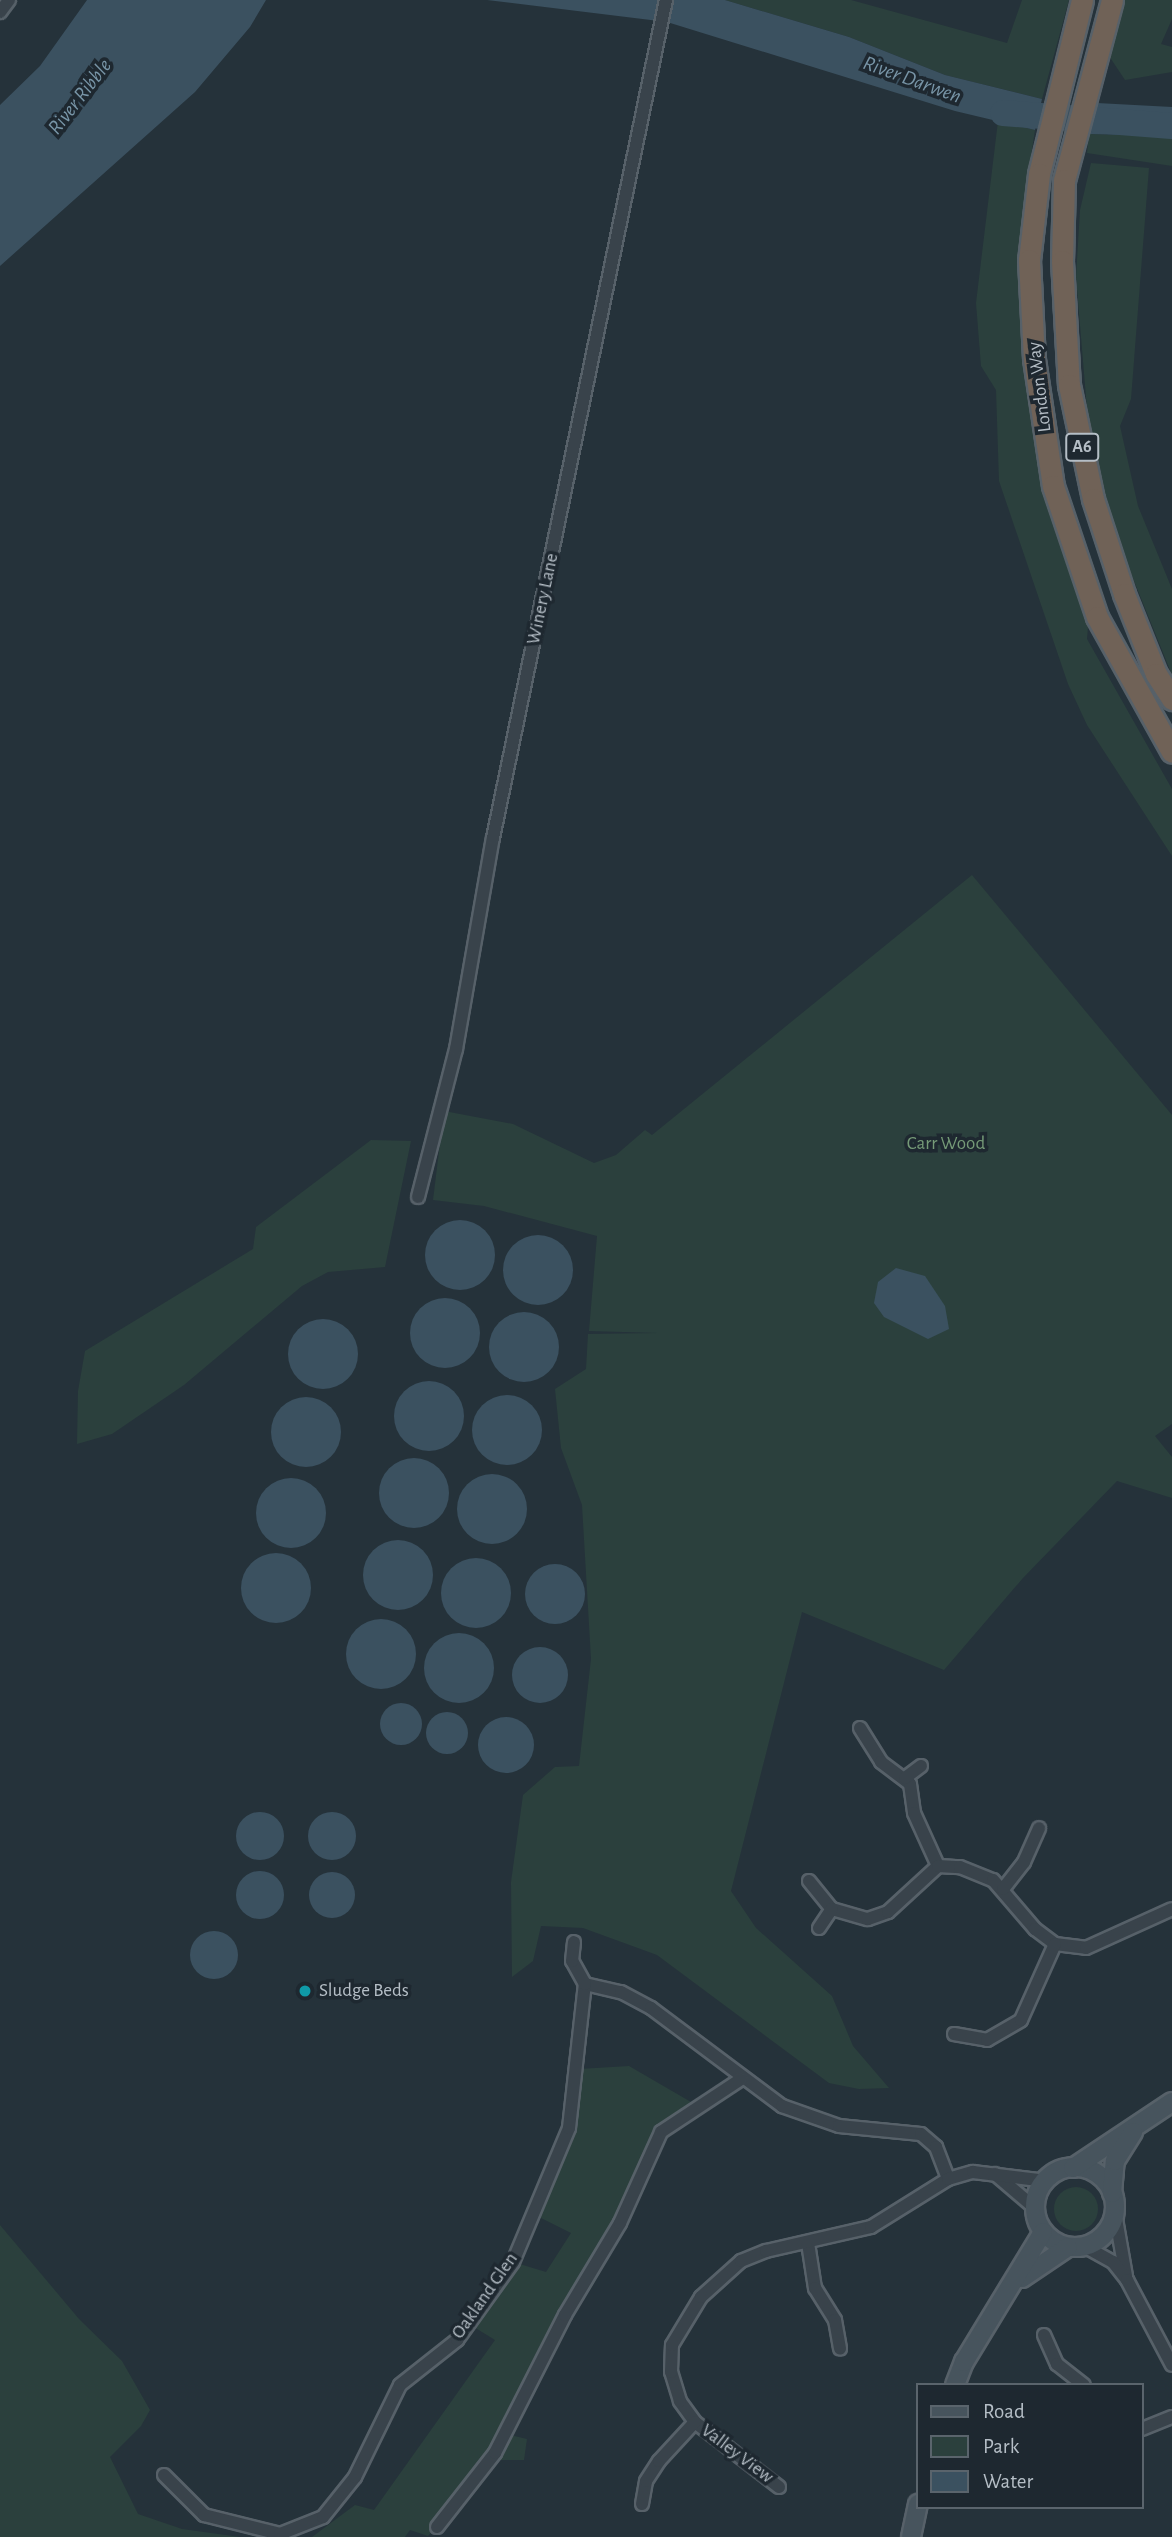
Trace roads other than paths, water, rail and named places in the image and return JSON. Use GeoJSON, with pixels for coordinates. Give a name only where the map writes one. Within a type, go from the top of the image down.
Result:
{"type":"FeatureCollection","features":[{"type":"Feature","properties":{"kind":"highway","name":"London Way"},"geometry":{"type":"LineString","coordinates":[[1081,1],[1039,174],[1030,272],[1034,359],[1053,486],[1097,617],[1172,752]]}},
{"type":"Feature","properties":{"kind":"highway","name":"London Way"},"geometry":{"type":"LineString","coordinates":[[1109,6],[1063,180],[1062,261],[1069,385],[1093,499],[1124,594],[1156,674],[1172,699]]}},
{"type":"Feature","properties":{"kind":"street"},"geometry":{"type":"LineString","coordinates":[[0,12],[9,0]]}},
{"type":"Feature","properties":{"kind":"street","name":"Winery Lane"},"geometry":{"type":"LineString","coordinates":[[418,1197],[456,1049],[496,826],[641,136],[660,18],[666,0]]}},
{"type":"Feature","properties":{"kind":"street"},"geometry":{"type":"LineString","coordinates":[[860,1728],[881,1762],[905,1778],[914,1813],[938,1866]]}},
{"type":"Feature","properties":{"kind":"street"},"geometry":{"type":"LineString","coordinates":[[905,1778],[920,1766]]}},
{"type":"Feature","properties":{"kind":"street"},"geometry":{"type":"LineString","coordinates":[[1003,1889],[1024,1862],[1039,1828]]}},
{"type":"Feature","properties":{"kind":"street"},"geometry":{"type":"LineString","coordinates":[[809,1881],[832,1909],[868,1919],[879,1916],[938,1866],[980,1872],[1003,1889],[1035,1929],[1055,1944],[1086,1948],[1172,1909]]}},
{"type":"Feature","properties":{"kind":"street"},"geometry":{"type":"LineString","coordinates":[[819,1928],[832,1909]]}},
{"type":"Feature","properties":{"kind":"street","name":"Oakland Glen"},"geometry":{"type":"LineString","coordinates":[[164,2475],[204,2515],[281,2534],[323,2517],[355,2477],[400,2385],[457,2340],[513,2262],[569,2127],[585,1984],[572,1961],[574,1942]]}},
{"type":"Feature","properties":{"kind":"street"},"geometry":{"type":"LineString","coordinates":[[954,2034],[987,2040],[1021,2020],[1055,1944]]}},
{"type":"Feature","properties":{"kind":"street"},"geometry":{"type":"LineString","coordinates":[[585,1984],[621,1992],[650,2008],[741,2079],[782,2106],[839,2126],[921,2134],[936,2147],[948,2179]]}},
{"type":"Feature","properties":{"kind":"street"},"geometry":{"type":"LineString","coordinates":[[437,2528],[495,2454],[565,2315],[620,2223],[662,2132],[741,2079]]}},
{"type":"Feature","properties":{"kind":"street"},"geometry":{"type":"LineString","coordinates":[[1035,2208],[1046,2181],[1073,2168],[1172,2102]]}},
{"type":"Feature","properties":{"kind":"street"},"geometry":{"type":"LineString","coordinates":[[1127,2280],[1112,2193],[1115,2161],[1142,2121]]}},
{"type":"Feature","properties":{"kind":"street"},"geometry":{"type":"LineString","coordinates":[[1073,2168],[1097,2174],[1112,2193]]}},
{"type":"Feature","properties":{"kind":"street","name":"Valley View"},"geometry":{"type":"LineString","coordinates":[[779,2487],[695,2422],[680,2401],[671,2372],[673,2345],[682,2326],[721,2275],[741,2261],[766,2250],[808,2244],[871,2227],[948,2179],[973,2172],[1046,2181]]}},
{"type":"Feature","properties":{"kind":"street"},"geometry":{"type":"LineString","coordinates":[[994,2174],[1035,2208],[1043,2232],[1112,2262],[1127,2280],[1172,2364]]}},
{"type":"Feature","properties":{"kind":"street"},"geometry":{"type":"LineString","coordinates":[[1003,2299],[1029,2271],[1108,2231],[1115,2213]]}},
{"type":"Feature","properties":{"kind":"street"},"geometry":{"type":"LineString","coordinates":[[956,2383],[1043,2232]]}},
{"type":"Feature","properties":{"kind":"street"},"geometry":{"type":"LineString","coordinates":[[808,2244],[816,2288],[835,2320],[841,2349]]}},
{"type":"Feature","properties":{"kind":"street"},"geometry":{"type":"LineString","coordinates":[[1044,2335],[1056,2364],[1081,2383]]}},
{"type":"Feature","properties":{"kind":"street"},"geometry":{"type":"LineString","coordinates":[[1144,2428],[1172,2417]]}},
{"type":"Feature","properties":{"kind":"street","name":"Valley View"},"geometry":{"type":"LineString","coordinates":[[642,2504],[646,2481],[659,2461],[695,2422]]}},
{"type":"Feature","properties":{"kind":"street"},"geometry":{"type":"LineString","coordinates":[[911,2537],[917,2509]]}},
{"type":"Feature","properties":{"kind":"water","name":"River Ribble"},"geometry":{"type":"Polygon","coordinates":[[[87,0],[266,0],[250,27],[195,92],[0,266],[0,105],[40,66],[87,0]]]}},
{"type":"Feature","properties":{"kind":"water","name":"River Darwen"},"geometry":{"type":"Polygon","coordinates":[[[487,0],[725,0],[849,37],[945,75],[1042,99],[1035,130],[955,111],[667,22],[487,0]]]}},
{"type":"Feature","properties":{"kind":"water"},"geometry":{"type":"Polygon","coordinates":[[[1097,103],[1172,107],[1172,136],[1089,134],[1097,103]]]}},
{"type":"Feature","properties":{"kind":"water"},"geometry":{"type":"Polygon","coordinates":[[[460,1220],[485,1230],[495,1255],[485,1280],[460,1290],[435,1280],[425,1255],[435,1230],[460,1220]]]}},
{"type":"Feature","properties":{"kind":"water"},"geometry":{"type":"Polygon","coordinates":[[[538,1235],[563,1245],[573,1270],[563,1295],[538,1305],[513,1295],[503,1270],[513,1245],[538,1235]]]}},
{"type":"Feature","properties":{"kind":"water"},"geometry":{"type":"Polygon","coordinates":[[[896,1268],[925,1276],[945,1306],[949,1329],[928,1339],[884,1317],[874,1303],[878,1282],[896,1268]]]}},
{"type":"Feature","properties":{"kind":"water"},"geometry":{"type":"Polygon","coordinates":[[[445,1298],[470,1308],[480,1333],[470,1358],[445,1368],[420,1358],[410,1333],[420,1308],[445,1298]]]}},
{"type":"Feature","properties":{"kind":"water"},"geometry":{"type":"Polygon","coordinates":[[[524,1312],[549,1322],[559,1347],[549,1372],[524,1382],[499,1372],[489,1347],[499,1322],[524,1312]]]}},
{"type":"Feature","properties":{"kind":"water"},"geometry":{"type":"Polygon","coordinates":[[[323,1319],[348,1329],[358,1354],[348,1379],[323,1389],[298,1379],[288,1354],[298,1329],[323,1319]]]}},
{"type":"Feature","properties":{"kind":"water"},"geometry":{"type":"Polygon","coordinates":[[[429,1381],[454,1391],[464,1416],[454,1441],[429,1451],[404,1441],[394,1416],[404,1391],[429,1381]]]}},
{"type":"Feature","properties":{"kind":"water"},"geometry":{"type":"Polygon","coordinates":[[[507,1395],[532,1405],[542,1430],[532,1455],[507,1465],[482,1455],[472,1430],[482,1405],[507,1395]]]}},
{"type":"Feature","properties":{"kind":"water"},"geometry":{"type":"Polygon","coordinates":[[[306,1397],[331,1407],[341,1432],[331,1457],[306,1467],[281,1457],[271,1432],[281,1407],[306,1397]]]}},
{"type":"Feature","properties":{"kind":"water"},"geometry":{"type":"Polygon","coordinates":[[[414,1458],[439,1468],[449,1493],[439,1518],[414,1528],[389,1518],[379,1493],[389,1468],[414,1458]]]}},
{"type":"Feature","properties":{"kind":"water"},"geometry":{"type":"Polygon","coordinates":[[[492,1474],[517,1484],[527,1509],[517,1534],[492,1544],[467,1534],[457,1509],[467,1484],[492,1474]]]}},
{"type":"Feature","properties":{"kind":"water"},"geometry":{"type":"Polygon","coordinates":[[[291,1478],[316,1488],[326,1513],[316,1538],[291,1548],[266,1538],[256,1513],[266,1488],[291,1478]]]}},
{"type":"Feature","properties":{"kind":"water"},"geometry":{"type":"Polygon","coordinates":[[[398,1540],[423,1550],[433,1575],[423,1600],[398,1610],[373,1600],[363,1575],[373,1550],[398,1540]]]}},
{"type":"Feature","properties":{"kind":"water"},"geometry":{"type":"Polygon","coordinates":[[[276,1553],[301,1563],[311,1588],[301,1613],[276,1623],[251,1613],[241,1588],[251,1563],[276,1553]]]}},
{"type":"Feature","properties":{"kind":"water"},"geometry":{"type":"Polygon","coordinates":[[[476,1558],[501,1568],[511,1593],[501,1618],[476,1628],[451,1618],[441,1593],[451,1568],[476,1558]]]}},
{"type":"Feature","properties":{"kind":"water"},"geometry":{"type":"Polygon","coordinates":[[[555,1564],[572,1569],[580,1577],[585,1594],[580,1611],[572,1619],[555,1624],[538,1619],[530,1611],[525,1594],[530,1577],[538,1569],[555,1564]]]}},
{"type":"Feature","properties":{"kind":"water"},"geometry":{"type":"Polygon","coordinates":[[[381,1619],[406,1629],[416,1654],[406,1679],[381,1689],[356,1679],[346,1654],[356,1629],[381,1619]]]}},
{"type":"Feature","properties":{"kind":"water"},"geometry":{"type":"Polygon","coordinates":[[[459,1633],[484,1643],[494,1668],[484,1693],[459,1703],[434,1693],[424,1668],[434,1643],[459,1633]]]}},
{"type":"Feature","properties":{"kind":"water"},"geometry":{"type":"Polygon","coordinates":[[[534,1647],[546,1647],[556,1651],[564,1659],[568,1675],[564,1691],[556,1699],[546,1703],[534,1703],[524,1699],[516,1691],[512,1681],[512,1669],[516,1659],[524,1651],[534,1647]]]}},
{"type":"Feature","properties":{"kind":"water"},"geometry":{"type":"Polygon","coordinates":[[[401,1703],[416,1709],[422,1724],[416,1739],[401,1745],[386,1739],[380,1724],[386,1709],[401,1703]]]}},
{"type":"Feature","properties":{"kind":"water"},"geometry":{"type":"Polygon","coordinates":[[[447,1712],[462,1718],[468,1733],[462,1748],[447,1754],[432,1748],[426,1733],[432,1718],[447,1712]]]}},
{"type":"Feature","properties":{"kind":"water"},"geometry":{"type":"Polygon","coordinates":[[[506,1717],[517,1719],[526,1725],[532,1734],[532,1756],[526,1765],[517,1771],[506,1773],[495,1771],[486,1765],[480,1756],[478,1745],[480,1734],[486,1725],[495,1719],[506,1717]]]}},
{"type":"Feature","properties":{"kind":"water"},"geometry":{"type":"Polygon","coordinates":[[[260,1812],[277,1819],[284,1836],[277,1853],[260,1860],[243,1853],[236,1836],[243,1819],[260,1812]]]}},
{"type":"Feature","properties":{"kind":"water"},"geometry":{"type":"Polygon","coordinates":[[[332,1812],[349,1819],[356,1836],[349,1853],[332,1860],[315,1853],[308,1836],[315,1819],[332,1812]]]}},
{"type":"Feature","properties":{"kind":"water"},"geometry":{"type":"Polygon","coordinates":[[[260,1871],[277,1878],[284,1895],[277,1912],[260,1919],[243,1912],[236,1895],[243,1878],[260,1871]]]}},
{"type":"Feature","properties":{"kind":"water"},"geometry":{"type":"Polygon","coordinates":[[[332,1872],[348,1879],[355,1895],[348,1911],[332,1918],[316,1911],[309,1895],[316,1879],[332,1872]]]}},
{"type":"Feature","properties":{"kind":"water"},"geometry":{"type":"Polygon","coordinates":[[[214,1931],[231,1938],[238,1955],[231,1972],[214,1979],[197,1972],[190,1955],[197,1938],[214,1931]]]}},
{"type":"Feature","properties":{"kind":"waterway","name":"River Darwen"},"geometry":{"type":"LineString","coordinates":[[1003,113],[1172,126]]}},
{"type":"Feature","properties":{"kind":"place","name":"Sludge Beds"},"geometry":{"type":"Point","coordinates":[305,1991]}},
{"type":"Feature","properties":{"kind":"park label","name":"Carr Wood"},"geometry":{"type":"Point","coordinates":[946,1144]}}]}
